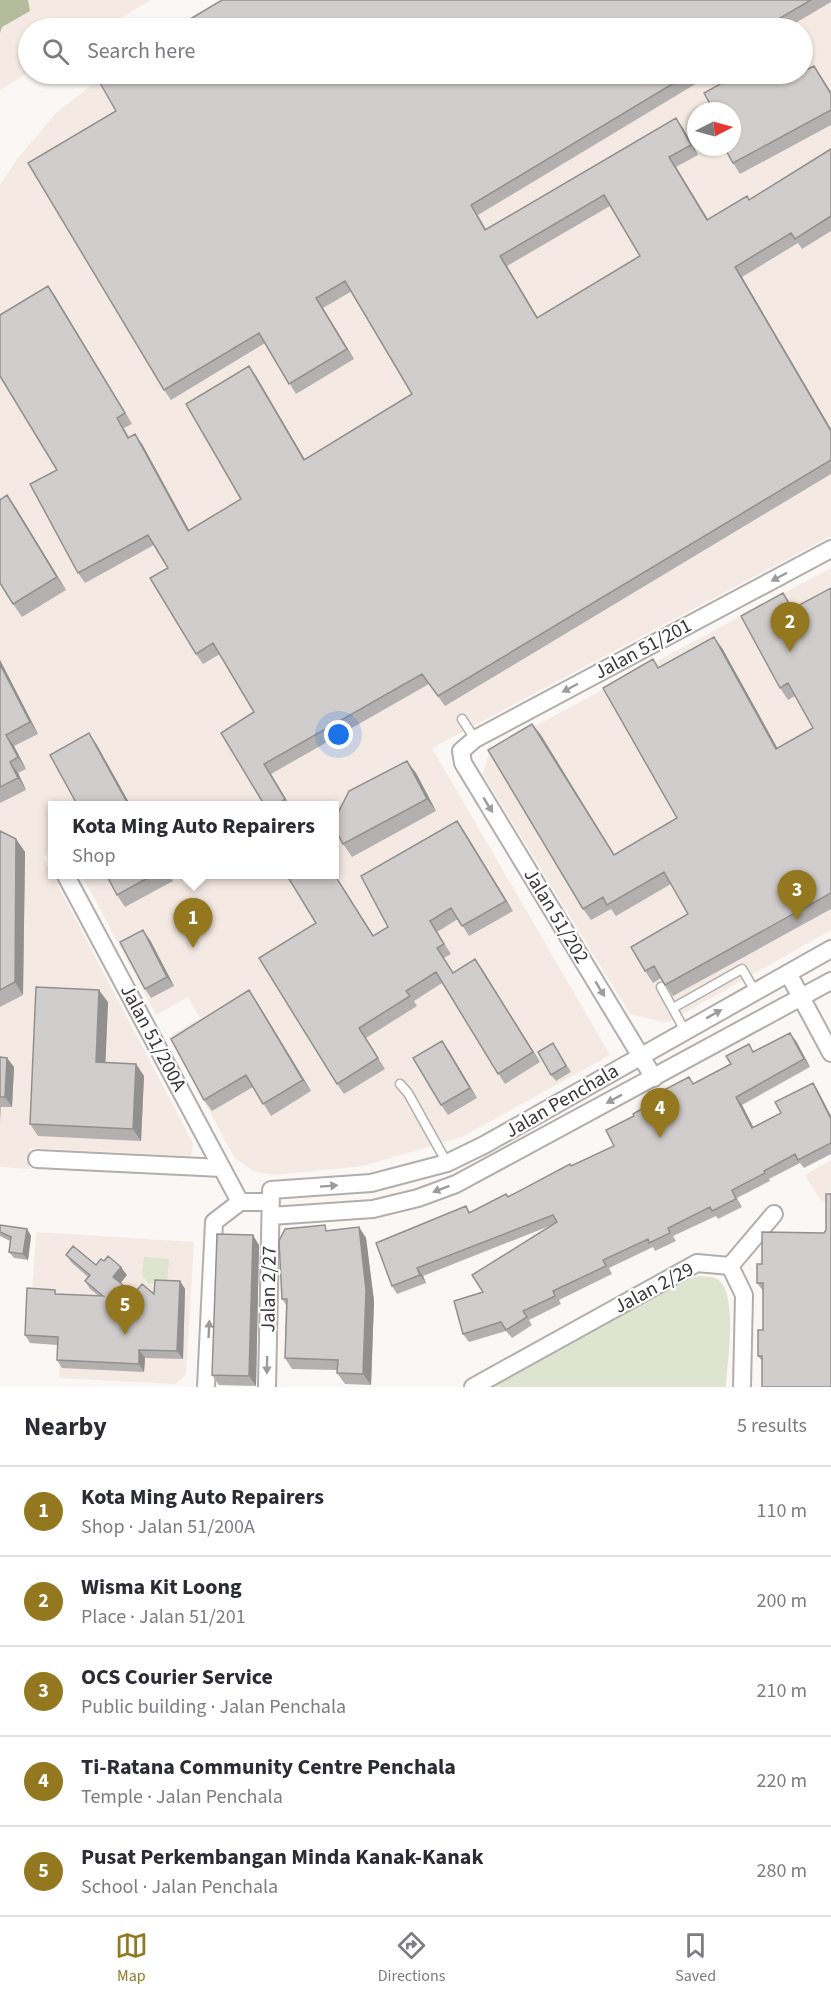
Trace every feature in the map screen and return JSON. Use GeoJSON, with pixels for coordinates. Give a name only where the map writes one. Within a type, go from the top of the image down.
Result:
{"type":"FeatureCollection","features":[{"type":"Feature","properties":{"kind":"street","name":"Jalan 51/201"},"geometry":{"type":"LineString","coordinates":[[460,754],[463,746],[475,739],[831,549]]}},
{"type":"Feature","properties":{"kind":"street","name":"Jalan 51/202"},"geometry":{"type":"LineString","coordinates":[[460,754],[654,1078]]}},
{"type":"Feature","properties":{"kind":"street","name":"Jalan 51/200A"},"geometry":{"type":"LineString","coordinates":[[68,879],[240,1202]]}},
{"type":"Feature","properties":{"kind":"street","name":"Jalan Penchala"},"geometry":{"type":"LineString","coordinates":[[271,1203],[371,1183],[447,1163],[831,949]]}},
{"type":"Feature","properties":{"kind":"street"},"geometry":{"type":"LineString","coordinates":[[788,973],[831,1053]]}},
{"type":"Feature","properties":{"kind":"street","name":"Jalan Penchala"},"geometry":{"type":"LineString","coordinates":[[240,1202],[373,1209],[418,1198],[456,1184],[831,981]]}},
{"type":"Feature","properties":{"kind":"street"},"geometry":{"type":"LineString","coordinates":[[37,1159],[222,1168]]}},
{"type":"Feature","properties":{"kind":"street"},"geometry":{"type":"LineString","coordinates":[[206,1387],[214,1222],[240,1202]]}},
{"type":"Feature","properties":{"kind":"street","name":"Jalan 2/27"},"geometry":{"type":"LineString","coordinates":[[267,1387],[271,1203]]}},
{"type":"Feature","properties":{"kind":"street"},"geometry":{"type":"LineString","coordinates":[[742,1387],[744,1295],[730,1266],[774,1214]]}},
{"type":"Feature","properties":{"kind":"street","name":"Jalan 2/29"},"geometry":{"type":"LineString","coordinates":[[473,1387],[697,1263],[730,1266]]}},
{"type":"Feature","properties":{"kind":"lane"},"geometry":{"type":"LineString","coordinates":[[462,718],[475,739]]}},
{"type":"Feature","properties":{"kind":"lane"},"geometry":{"type":"LineString","coordinates":[[673,1008],[742,969],[755,991]]}},
{"type":"Feature","properties":{"kind":"lane"},"geometry":{"type":"LineString","coordinates":[[661,987],[685,1031]]}},
{"type":"Feature","properties":{"kind":"lane"},"geometry":{"type":"LineString","coordinates":[[400,1084],[408,1093],[447,1163]]}},
{"type":"Feature","properties":{"kind":"shaded area"},"geometry":{"type":"Polygon","coordinates":[[[0,0],[151,0],[120,18],[18,18],[18,79],[0,90],[0,0]]]}},
{"type":"Feature","properties":{"kind":"shaded area"},"geometry":{"type":"Polygon","coordinates":[[[223,0],[831,0],[831,536],[432,748],[610,1055],[462,1137],[363,1166],[274,1175],[253,1171],[234,1157],[169,1037],[200,1018],[188,997],[156,1015],[84,879],[339,879],[339,801],[48,801],[48,854],[43,857],[48,867],[48,879],[55,879],[193,1143],[191,1156],[30,1148],[29,1169],[0,1167],[0,185],[18,158],[56,113],[93,84],[813,84],[813,18],[192,18],[223,0]]]}},
{"type":"Feature","properties":{"kind":"shaded area"},"geometry":{"type":"Polygon","coordinates":[[[831,568],[831,930],[667,1023],[630,1014],[483,775],[490,750],[831,568]]]}},
{"type":"Feature","properties":{"kind":"shaded area"},"geometry":{"type":"Polygon","coordinates":[[[831,1160],[831,1201],[821,1201],[805,1175],[831,1160]]]}},
{"type":"Feature","properties":{"kind":"shaded area"},"geometry":{"type":"Polygon","coordinates":[[[36,1232],[194,1242],[186,1375],[175,1384],[59,1378],[63,1295],[32,1294],[36,1232]]]}},
{"type":"Feature","properties":{"kind":"green space"},"geometry":{"type":"Polygon","coordinates":[[[0,0],[28,0],[30,11],[2,27],[0,33],[0,0]]]}},
{"type":"Feature","properties":{"kind":"green space"},"geometry":{"type":"Polygon","coordinates":[[[144,1257],[169,1259],[167,1284],[148,1283],[142,1276],[144,1257]]]}},
{"type":"Feature","properties":{"kind":"green space"},"geometry":{"type":"Polygon","coordinates":[[[699,1276],[717,1279],[724,1287],[728,1298],[730,1329],[726,1387],[492,1387],[678,1282],[699,1276]]]}},
{"type":"Feature","properties":{"kind":"building"},"geometry":{"type":"Polygon","coordinates":[[[222,0],[811,0],[780,18],[192,18],[222,0]]]}},
{"type":"Feature","properties":{"kind":"building"},"geometry":{"type":"Polygon","coordinates":[[[814,66],[831,94],[831,110],[733,163],[729,156],[741,156],[741,102],[709,102],[704,93],[720,84],[813,84],[814,66]]]}},
{"type":"Feature","properties":{"kind":"building"},"geometry":{"type":"Polygon","coordinates":[[[101,84],[672,84],[471,205],[485,230],[676,118],[687,138],[687,147],[669,157],[707,220],[747,196],[749,200],[831,149],[831,216],[795,239],[791,233],[735,267],[831,431],[831,460],[438,696],[422,674],[264,764],[285,799],[262,801],[221,733],[254,712],[213,643],[196,654],[150,578],[168,568],[148,535],[78,573],[30,484],[57,470],[0,376],[0,315],[48,286],[125,413],[117,418],[128,438],[135,434],[188,531],[241,499],[186,404],[249,366],[304,460],[412,394],[345,281],[316,298],[347,349],[289,384],[259,333],[164,390],[28,163],[116,111],[101,84]],[[604,195],[500,256],[537,318],[640,256],[604,195]]]}},
{"type":"Feature","properties":{"kind":"building"},"geometry":{"type":"Polygon","coordinates":[[[7,495],[57,577],[13,604],[0,583],[0,500],[7,495]]]}},
{"type":"Feature","properties":{"kind":"building"},"geometry":{"type":"Polygon","coordinates":[[[831,588],[831,893],[665,985],[654,966],[645,971],[631,947],[688,914],[664,872],[607,905],[603,897],[583,909],[488,750],[532,724],[614,855],[677,818],[603,688],[653,659],[658,668],[714,637],[776,749],[813,728],[788,683],[780,688],[741,616],[783,593],[792,609],[831,588]]]}},
{"type":"Feature","properties":{"kind":"building"},"geometry":{"type":"Polygon","coordinates":[[[0,664],[30,722],[6,735],[18,757],[10,762],[18,778],[0,787],[0,664]]]}},
{"type":"Feature","properties":{"kind":"building"},"geometry":{"type":"Polygon","coordinates":[[[89,733],[126,801],[75,801],[50,755],[89,733]]]}},
{"type":"Feature","properties":{"kind":"building"},"geometry":{"type":"Polygon","coordinates":[[[407,761],[427,799],[343,844],[339,836],[339,811],[349,791],[407,761]]]}},
{"type":"Feature","properties":{"kind":"building"},"geometry":{"type":"Polygon","coordinates":[[[457,821],[506,901],[462,926],[451,908],[430,921],[444,944],[437,948],[453,973],[475,959],[533,1052],[498,1074],[436,972],[406,991],[410,996],[359,1028],[378,1058],[337,1084],[259,958],[316,923],[289,879],[337,879],[373,936],[388,927],[361,876],[457,821]]]}},
{"type":"Feature","properties":{"kind":"building"},"geometry":{"type":"Polygon","coordinates":[[[0,831],[16,839],[15,982],[0,990],[0,831]]]}},
{"type":"Feature","properties":{"kind":"building"},"geometry":{"type":"Polygon","coordinates":[[[109,879],[146,879],[117,895],[109,879]]]}},
{"type":"Feature","properties":{"kind":"building"},"geometry":{"type":"Polygon","coordinates":[[[143,930],[167,977],[145,989],[120,942],[143,930]]]}},
{"type":"Feature","properties":{"kind":"building"},"geometry":{"type":"Polygon","coordinates":[[[36,987],[99,990],[96,1062],[136,1064],[133,1129],[30,1124],[36,987]]]}},
{"type":"Feature","properties":{"kind":"building"},"geometry":{"type":"Polygon","coordinates":[[[249,990],[303,1080],[263,1104],[246,1075],[204,1100],[171,1039],[249,990]]]}},
{"type":"Feature","properties":{"kind":"building"},"geometry":{"type":"Polygon","coordinates":[[[790,1033],[804,1059],[736,1097],[752,1128],[781,1113],[775,1102],[813,1083],[831,1119],[831,1143],[798,1160],[795,1154],[732,1190],[736,1199],[712,1211],[710,1207],[668,1228],[670,1233],[649,1243],[648,1239],[603,1260],[606,1266],[553,1291],[555,1296],[523,1311],[527,1317],[506,1330],[501,1322],[463,1334],[454,1301],[483,1292],[472,1275],[557,1222],[553,1215],[417,1268],[420,1275],[392,1286],[376,1243],[466,1206],[469,1213],[506,1194],[508,1197],[570,1164],[571,1166],[614,1146],[606,1130],[634,1116],[633,1114],[662,1097],[660,1092],[689,1077],[693,1084],[731,1064],[726,1056],[749,1044],[753,1052],[790,1033]]]}},
{"type":"Feature","properties":{"kind":"building"},"geometry":{"type":"Polygon","coordinates":[[[442,1041],[470,1088],[441,1105],[413,1058],[442,1041]]]}},
{"type":"Feature","properties":{"kind":"building"},"geometry":{"type":"Polygon","coordinates":[[[553,1043],[566,1066],[551,1075],[538,1052],[553,1043]]]}},
{"type":"Feature","properties":{"kind":"building"},"geometry":{"type":"Polygon","coordinates":[[[0,1057],[7,1058],[5,1097],[0,1097],[0,1057]]]}},
{"type":"Feature","properties":{"kind":"building"},"geometry":{"type":"Polygon","coordinates":[[[826,1194],[831,1194],[831,1387],[762,1387],[762,1356],[758,1356],[758,1330],[763,1330],[763,1283],[757,1283],[757,1264],[762,1264],[762,1232],[824,1233],[826,1230],[826,1194]]]}},
{"type":"Feature","properties":{"kind":"building"},"geometry":{"type":"Polygon","coordinates":[[[0,1225],[27,1229],[23,1254],[9,1252],[11,1237],[0,1232],[0,1225]]]}},
{"type":"Feature","properties":{"kind":"building"},"geometry":{"type":"Polygon","coordinates":[[[325,1225],[326,1231],[359,1227],[366,1290],[363,1374],[337,1373],[338,1360],[285,1358],[287,1299],[282,1299],[279,1241],[285,1229],[325,1225]]]}},
{"type":"Feature","properties":{"kind":"building"},"geometry":{"type":"Polygon","coordinates":[[[217,1234],[253,1235],[249,1376],[212,1375],[217,1234]]]}},
{"type":"Feature","properties":{"kind":"building"},"geometry":{"type":"Polygon","coordinates":[[[73,1246],[96,1265],[108,1256],[121,1267],[113,1277],[134,1294],[142,1284],[154,1294],[155,1280],[180,1281],[177,1351],[139,1350],[139,1364],[57,1360],[58,1337],[25,1335],[27,1288],[55,1290],[55,1294],[103,1296],[85,1281],[90,1275],[66,1255],[73,1246]]]}},
{"type":"Feature","properties":{"kind":"place","name":"Wisma Kit Loong"},"geometry":{"type":"Point","coordinates":[790,652]}},
{"type":"Feature","properties":{"kind":"place","name":"OCS Courier Service"},"geometry":{"type":"Point","coordinates":[797,920]}},
{"type":"Feature","properties":{"kind":"place","name":"Kota Ming Auto Repairers"},"geometry":{"type":"Point","coordinates":[193,948]}},
{"type":"Feature","properties":{"kind":"place","name":"Ti-Ratana Community Centre Penchala"},"geometry":{"type":"Point","coordinates":[660,1138]}},
{"type":"Feature","properties":{"kind":"place","name":"Pusat Perkembangan Minda Kanak-Kanak"},"geometry":{"type":"Point","coordinates":[125,1335]}}]}
